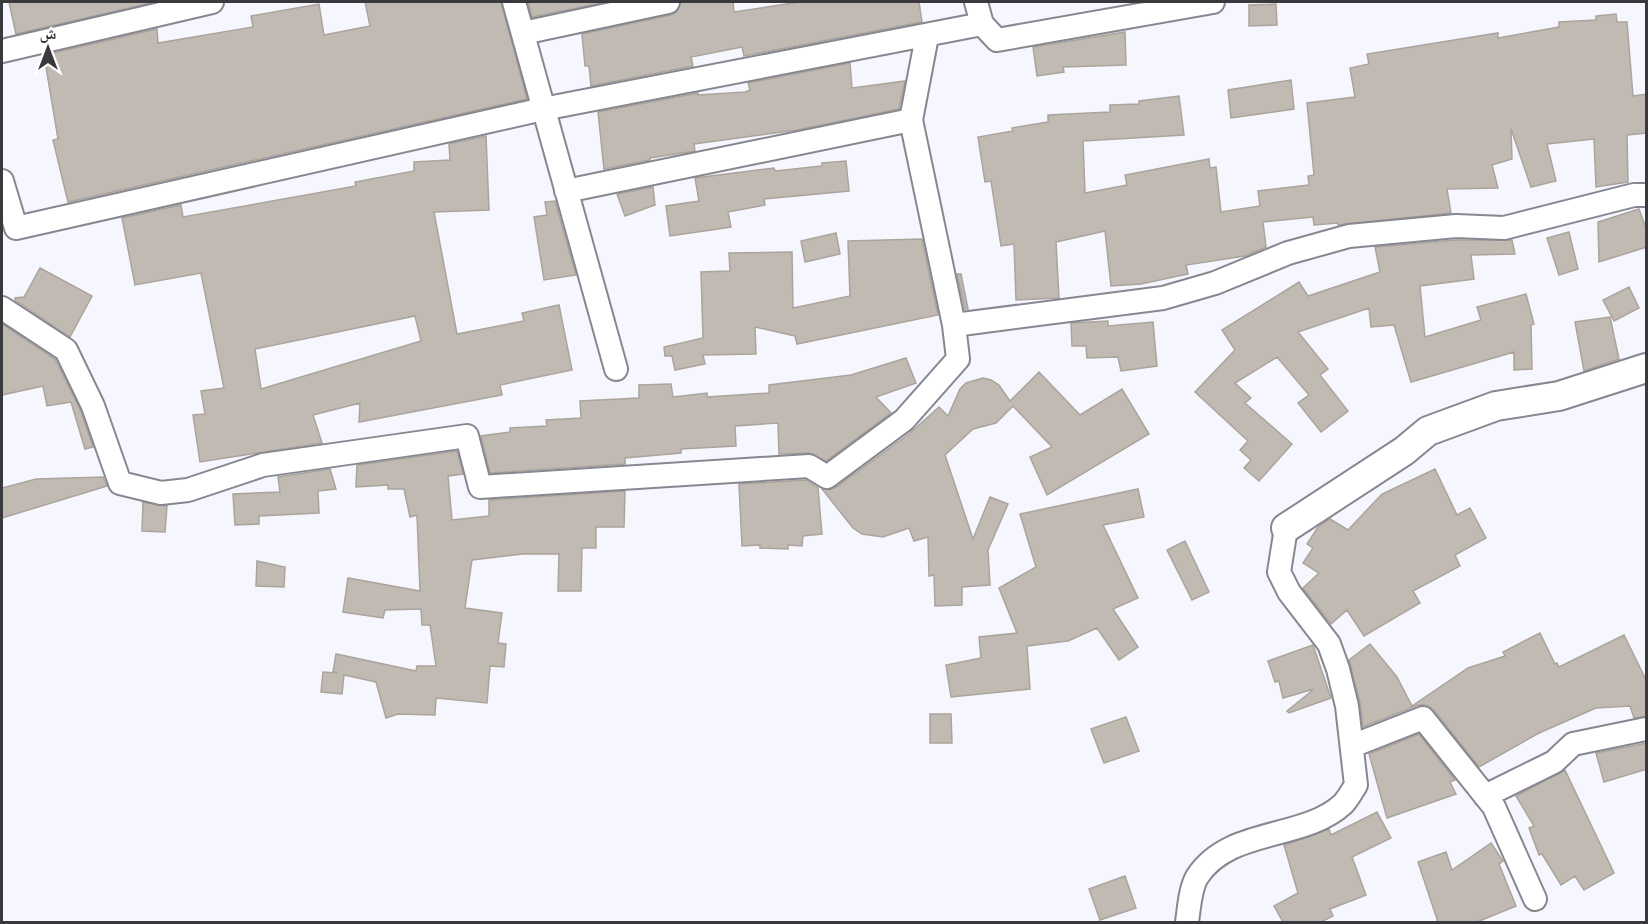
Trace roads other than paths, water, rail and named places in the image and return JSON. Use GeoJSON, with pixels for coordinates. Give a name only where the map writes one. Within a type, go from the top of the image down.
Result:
{"type":"FeatureCollection","features":[{"type":"Feature","properties":{"kind":"street"},"geometry":{"type":"LineString","coordinates":[[2,51],[212,2]]}},
{"type":"Feature","properties":{"kind":"street"},"geometry":{"type":"LineString","coordinates":[[514,2],[616,369]]}},
{"type":"Feature","properties":{"kind":"street"},"geometry":{"type":"LineString","coordinates":[[523,33],[668,2]]}},
{"type":"Feature","properties":{"kind":"street"},"geometry":{"type":"LineString","coordinates":[[976,2],[982,24],[997,40],[1213,2]]}},
{"type":"Feature","properties":{"kind":"street"},"geometry":{"type":"LineString","coordinates":[[2,181],[16,228],[543,109],[982,24]]}},
{"type":"Feature","properties":{"kind":"street"},"geometry":{"type":"LineString","coordinates":[[2,308],[66,350],[93,406],[120,483],[161,493],[188,490],[263,465],[467,436],[480,487],[809,466],[827,477],[904,420],[958,359],[954,325],[911,120],[927,36]]}},
{"type":"Feature","properties":{"kind":"street"},"geometry":{"type":"LineString","coordinates":[[566,191],[911,120]]}},
{"type":"Feature","properties":{"kind":"street"},"geometry":{"type":"LineString","coordinates":[[954,325],[1163,298],[1215,283],[1288,253],[1348,236],[1456,226],[1504,228],[1634,195],[1647,195]]}},
{"type":"Feature","properties":{"kind":"street"},"geometry":{"type":"LineString","coordinates":[[1187,922],[1195,879],[1209,863],[1234,847],[1306,824],[1343,804],[1356,785],[1347,706],[1329,644],[1289,592],[1279,572],[1286,528],[1404,451],[1428,431],[1496,406],[1559,396],[1647,368]]}},
{"type":"Feature","properties":{"kind":"street"},"geometry":{"type":"LineString","coordinates":[[1352,746],[1423,718],[1494,807],[1534,899]]}},
{"type":"Feature","properties":{"kind":"street"},"geometry":{"type":"LineString","coordinates":[[1485,796],[1554,762],[1573,744],[1647,729]]}}]}
